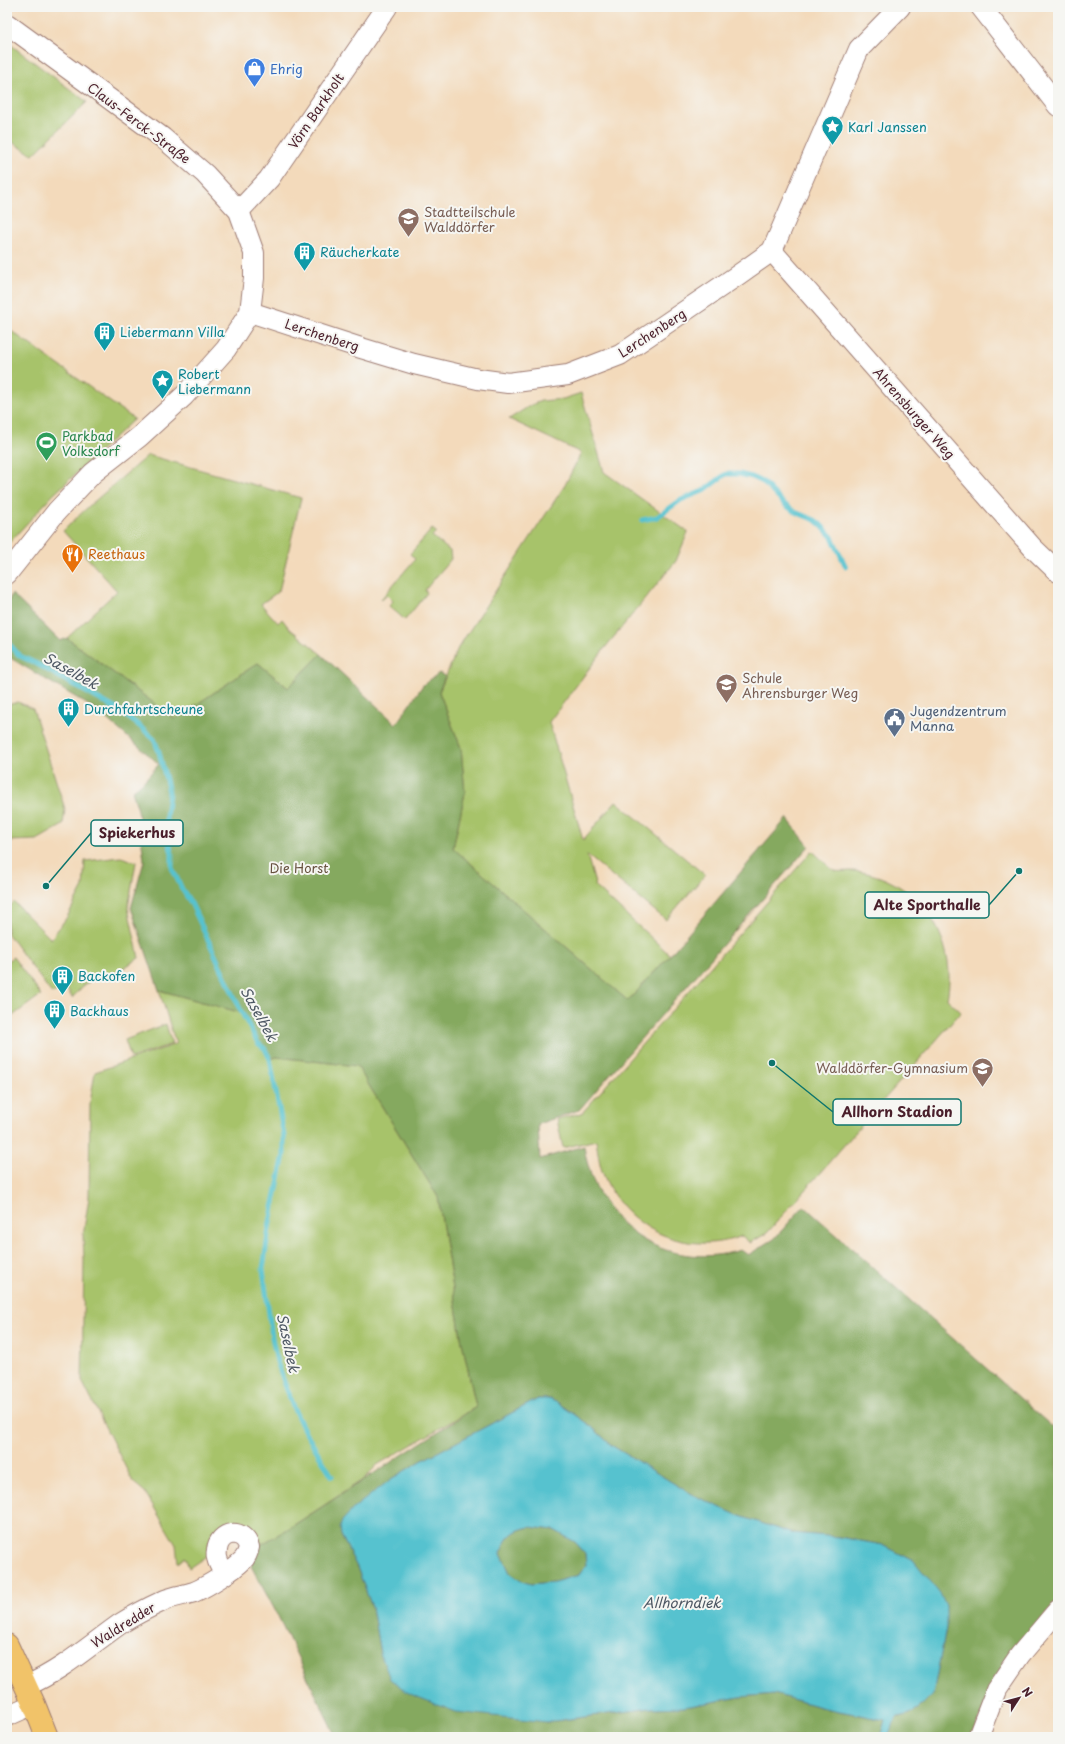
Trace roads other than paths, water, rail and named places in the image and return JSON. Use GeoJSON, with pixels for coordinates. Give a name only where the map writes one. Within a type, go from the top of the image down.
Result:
{"type":"FeatureCollection","features":[{"type":"Feature","properties":{"kind":"main road"},"geometry":{"type":"LineString","coordinates":[[7,1645],[47,1737]]}},
{"type":"Feature","properties":{"kind":"street","name":"Vörn Barkholt"},"geometry":{"type":"LineString","coordinates":[[239,211],[269,179],[387,7]]}},
{"type":"Feature","properties":{"kind":"street"},"geometry":{"type":"LineString","coordinates":[[772,251],[859,49],[900,7]]}},
{"type":"Feature","properties":{"kind":"street"},"geometry":{"type":"LineString","coordinates":[[981,7],[1058,106]]}},
{"type":"Feature","properties":{"kind":"street","name":"Claus-Ferck-Straße"},"geometry":{"type":"LineString","coordinates":[[7,24],[163,138],[206,174],[239,211],[254,253],[254,278],[250,312]]}},
{"type":"Feature","properties":{"kind":"street","name":"Lerchenberg"},"geometry":{"type":"LineString","coordinates":[[250,312],[414,364],[478,379],[508,383],[568,375],[620,355],[738,276],[772,251]]}},
{"type":"Feature","properties":{"kind":"street","name":"Ahrensburger Weg"},"geometry":{"type":"LineString","coordinates":[[772,251],[1033,548],[1058,572]]}},
{"type":"Feature","properties":{"kind":"street"},"geometry":{"type":"LineString","coordinates":[[7,574],[57,511],[93,473],[139,437],[192,387],[226,349],[250,312]]}},
{"type":"Feature","properties":{"kind":"street","name":"Waldredder"},"geometry":{"type":"LineString","coordinates":[[7,1716],[53,1673],[122,1624],[146,1609],[170,1598],[193,1592],[224,1573]]}},
{"type":"Feature","properties":{"kind":"street"},"geometry":{"type":"LineString","coordinates":[[978,1737],[996,1690],[1020,1654],[1058,1610]]}},
{"type":"Feature","properties":{"kind":"water","name":"Allhorndiek"},"geometry":{"type":"Polygon","coordinates":[[[538,1399],[549,1399],[558,1403],[592,1427],[611,1445],[691,1494],[737,1515],[791,1533],[839,1537],[883,1545],[914,1561],[940,1593],[946,1607],[946,1628],[933,1694],[919,1708],[910,1714],[898,1717],[893,1723],[888,1737],[880,1737],[885,1720],[824,1708],[774,1694],[740,1697],[684,1707],[651,1708],[547,1722],[456,1712],[410,1694],[390,1679],[380,1653],[372,1607],[357,1567],[341,1535],[340,1527],[342,1521],[355,1507],[391,1479],[421,1461],[538,1399]],[[530,1527],[514,1532],[507,1539],[501,1554],[510,1573],[521,1581],[531,1584],[554,1582],[579,1575],[586,1565],[585,1553],[575,1542],[554,1530],[530,1527]]]}},
{"type":"Feature","properties":{"kind":"waterway"},"geometry":{"type":"LineString","coordinates":[[642,520],[657,517],[681,500],[703,491],[726,474],[739,474],[752,477],[763,482],[784,504],[795,512],[815,520],[821,525],[832,537],[846,567]]}},
{"type":"Feature","properties":{"kind":"waterway","name":"Saselbek"},"geometry":{"type":"LineString","coordinates":[[7,642],[20,656],[118,710],[154,739],[159,752],[169,792],[166,818],[168,838],[172,854],[172,868],[182,889],[191,903],[242,1013],[258,1043],[265,1049],[270,1059],[284,1136],[284,1155],[270,1222],[263,1269],[272,1337],[277,1362],[293,1407],[304,1430],[332,1476]]}},
{"type":"Feature","properties":{"kind":"place","name":"Ehrig"},"geometry":{"type":"Point","coordinates":[255,88]}},
{"type":"Feature","properties":{"kind":"place","name":"Karl Janssen"},"geometry":{"type":"Point","coordinates":[833,146]}},
{"type":"Feature","properties":{"kind":"place","name":"Stadtteilschule Walddörfer"},"geometry":{"type":"Point","coordinates":[409,238]}},
{"type":"Feature","properties":{"kind":"place","name":"Räucherkate"},"geometry":{"type":"Point","coordinates":[304,272]}},
{"type":"Feature","properties":{"kind":"place","name":"Liebermann Villa"},"geometry":{"type":"Point","coordinates":[105,352]}},
{"type":"Feature","properties":{"kind":"place","name":"Robert Liebermann"},"geometry":{"type":"Point","coordinates":[163,400]}},
{"type":"Feature","properties":{"kind":"place","name":"Parkbad Volksdorf"},"geometry":{"type":"Point","coordinates":[47,462]}},
{"type":"Feature","properties":{"kind":"place","name":"Reethaus"},"geometry":{"type":"Point","coordinates":[73,574]}},
{"type":"Feature","properties":{"kind":"place","name":"Schule Ahrensburger Weg"},"geometry":{"type":"Point","coordinates":[726,704]}},
{"type":"Feature","properties":{"kind":"place","name":"Durchfahrtscheune"},"geometry":{"type":"Point","coordinates":[69,728]}},
{"type":"Feature","properties":{"kind":"place","name":"Jugendzentrum Manna"},"geometry":{"type":"Point","coordinates":[895,738]}},
{"type":"Feature","properties":{"kind":"place","name":"Alte Sporthalle"},"geometry":{"type":"Point","coordinates":[1019,871]}},
{"type":"Feature","properties":{"kind":"place","name":"Spiekerhus"},"geometry":{"type":"Point","coordinates":[46,886]}},
{"type":"Feature","properties":{"kind":"place","name":"Backofen"},"geometry":{"type":"Point","coordinates":[62,996]}},
{"type":"Feature","properties":{"kind":"place","name":"Backhaus"},"geometry":{"type":"Point","coordinates":[54,1030]}},
{"type":"Feature","properties":{"kind":"place","name":"Allhorn Stadion"},"geometry":{"type":"Point","coordinates":[772,1063]}},
{"type":"Feature","properties":{"kind":"place","name":"Walddörfer-Gymnasium"},"geometry":{"type":"Point","coordinates":[983,1088]}},
{"type":"Feature","properties":{"kind":"park label","name":"Die Horst"},"geometry":{"type":"Point","coordinates":[299,868]}}]}
